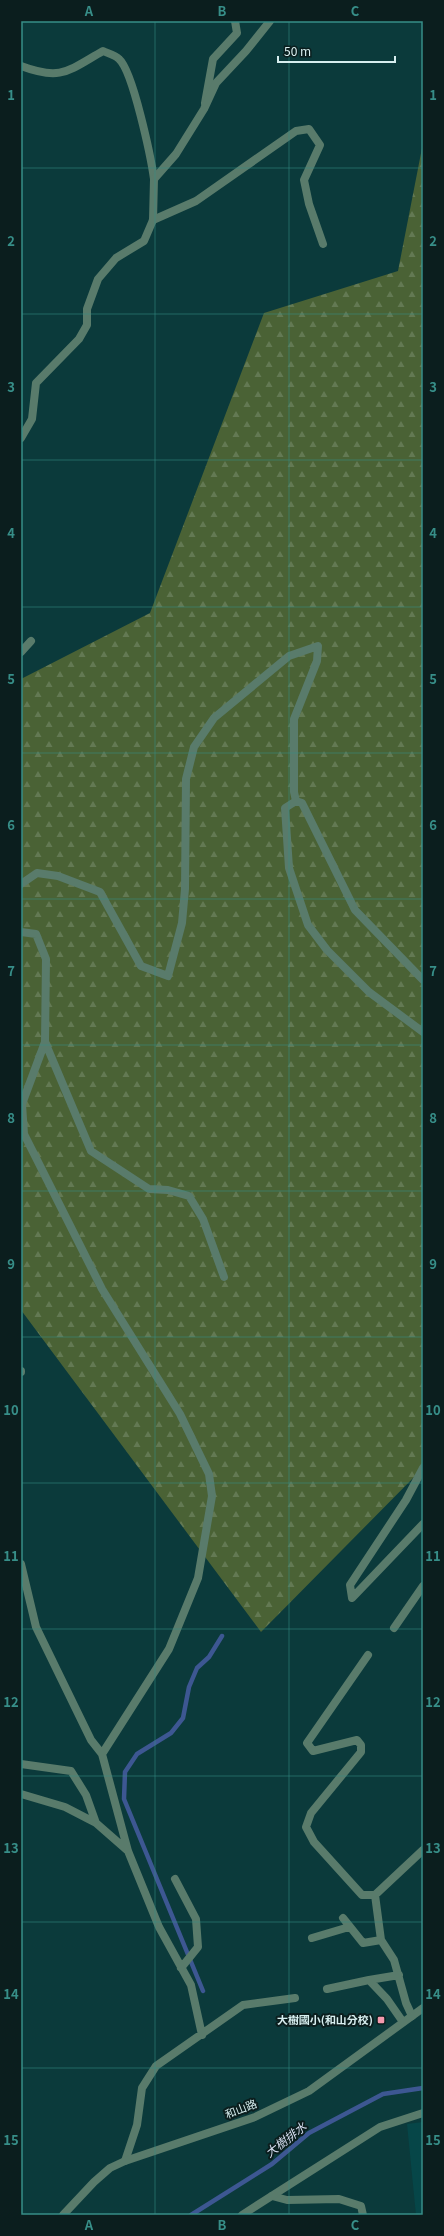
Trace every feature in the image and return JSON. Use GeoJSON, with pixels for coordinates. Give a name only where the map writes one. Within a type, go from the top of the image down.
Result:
{"type":"FeatureCollection","features":[{"type":"Feature","properties":{"kind":"street"},"geometry":{"type":"LineString","coordinates":[[204,109],[213,59],[237,33],[236,21]]}},
{"type":"Feature","properties":{"kind":"street"},"geometry":{"type":"LineString","coordinates":[[154,179],[176,154],[204,109],[216,84],[246,51],[270,21]]}},
{"type":"Feature","properties":{"kind":"street"},"geometry":{"type":"LineString","coordinates":[[21,66],[41,73],[65,73],[103,51],[120,59],[134,94],[148,142],[154,179],[153,220],[144,241],[116,258],[98,279],[87,309],[87,325],[79,339],[36,382],[32,419],[21,438]]}},
{"type":"Feature","properties":{"kind":"street"},"geometry":{"type":"LineString","coordinates":[[153,220],[196,201],[296,131],[309,129],[320,146],[304,180],[309,204],[323,244]]}},
{"type":"Feature","properties":{"kind":"street"},"geometry":{"type":"LineString","coordinates":[[21,652],[31,641]]}},
{"type":"Feature","properties":{"kind":"street"},"geometry":{"type":"LineString","coordinates":[[21,884],[37,873],[58,876],[100,892],[141,966],[168,976],[182,923],[186,889],[186,779],[194,747],[214,718],[289,656],[318,646],[317,661],[294,719],[294,792],[296,801]]}},
{"type":"Feature","properties":{"kind":"street"},"geometry":{"type":"LineString","coordinates":[[296,801],[302,803],[355,910],[423,980]]}},
{"type":"Feature","properties":{"kind":"street"},"geometry":{"type":"LineString","coordinates":[[296,801],[285,808],[289,868],[308,925],[327,950],[368,992],[423,1032]]}},
{"type":"Feature","properties":{"kind":"street"},"geometry":{"type":"LineString","coordinates":[[21,932],[36,934],[46,959],[45,1042],[22,1104],[23,1132],[102,1289],[180,1414],[209,1474],[212,1496],[198,1578],[181,1621],[169,1649],[102,1754]]}},
{"type":"Feature","properties":{"kind":"street"},"geometry":{"type":"LineString","coordinates":[[45,1042],[91,1150],[149,1189],[168,1190],[189,1196],[203,1219],[224,1277]]}},
{"type":"Feature","properties":{"kind":"street"},"geometry":{"type":"LineString","coordinates":[[423,1468],[406,1500],[350,1585],[352,1598],[423,1524]]}},
{"type":"Feature","properties":{"kind":"street"},"geometry":{"type":"LineString","coordinates":[[21,1564],[36,1627],[92,1740],[102,1754],[128,1851],[159,1927],[191,1985],[202,2035]]}},
{"type":"Feature","properties":{"kind":"street"},"geometry":{"type":"LineString","coordinates":[[394,1628],[423,1586]]}},
{"type":"Feature","properties":{"kind":"street"},"geometry":{"type":"LineString","coordinates":[[368,1655],[307,1743],[313,1751],[357,1740],[361,1744],[361,1752],[311,1813],[306,1828],[314,1842],[362,1895],[375,1895],[423,1850]]}},
{"type":"Feature","properties":{"kind":"street"},"geometry":{"type":"LineString","coordinates":[[21,1764],[71,1771],[86,1795],[96,1823]]}},
{"type":"Feature","properties":{"kind":"street"},"geometry":{"type":"LineString","coordinates":[[21,1794],[65,1807],[96,1823],[128,1851]]}},
{"type":"Feature","properties":{"kind":"street"},"geometry":{"type":"LineString","coordinates":[[175,1879],[196,1919],[198,1940],[198,1947],[181,1968]]}},
{"type":"Feature","properties":{"kind":"street"},"geometry":{"type":"LineString","coordinates":[[375,1895],[381,1940],[394,1960],[400,1975],[406,2004],[412,2016]]}},
{"type":"Feature","properties":{"kind":"street"},"geometry":{"type":"LineString","coordinates":[[343,1918],[363,1943],[381,1940]]}},
{"type":"Feature","properties":{"kind":"street"},"geometry":{"type":"LineString","coordinates":[[312,1938],[349,1927]]}},
{"type":"Feature","properties":{"kind":"street"},"geometry":{"type":"LineString","coordinates":[[327,1989],[400,1975]]}},
{"type":"Feature","properties":{"kind":"street"},"geometry":{"type":"LineString","coordinates":[[369,1980],[387,1999],[403,2022]]}},
{"type":"Feature","properties":{"kind":"street"},"geometry":{"type":"LineString","coordinates":[[125,2161],[137,2125],[142,2088],[156,2066],[243,2005],[295,1998]]}},
{"type":"Feature","properties":{"kind":"street","name":"和山路"},"geometry":{"type":"LineString","coordinates":[[63,2215],[94,2182],[110,2168],[125,2161],[255,2116],[309,2091],[403,2022],[422,2010]]}},
{"type":"Feature","properties":{"kind":"street"},"geometry":{"type":"LineString","coordinates":[[242,2215],[380,2127],[423,2113]]}},
{"type":"Feature","properties":{"kind":"street"},"geometry":{"type":"LineString","coordinates":[[272,2196],[287,2200],[339,2199],[361,2206],[363,2215]]}},
{"type":"Feature","properties":{"kind":"shaded area"},"geometry":{"type":"Polygon","coordinates":[[[423,2122],[423,2215],[416,2215],[407,2124],[423,2122]]]}},
{"type":"Feature","properties":{"kind":"green space"},"geometry":{"type":"Polygon","coordinates":[[[423,143],[423,1468],[261,1632],[21,1310],[21,679],[150,613],[264,313],[398,271],[423,143]]]}},
{"type":"Feature","properties":{"kind":"waterway"},"geometry":{"type":"LineString","coordinates":[[203,1991],[124,1799],[125,1772],[137,1754],[171,1733],[183,1718],[189,1687],[197,1668],[209,1657],[222,1636]]}},
{"type":"Feature","properties":{"kind":"waterway","name":"大樹排水"},"geometry":{"type":"LineString","coordinates":[[191,2215],[272,2164],[309,2133],[383,2094],[423,2088]]}},
{"type":"Feature","properties":{"kind":"place","name":"大樹國小(和山分校)"},"geometry":{"type":"Point","coordinates":[381,2020]}}]}
